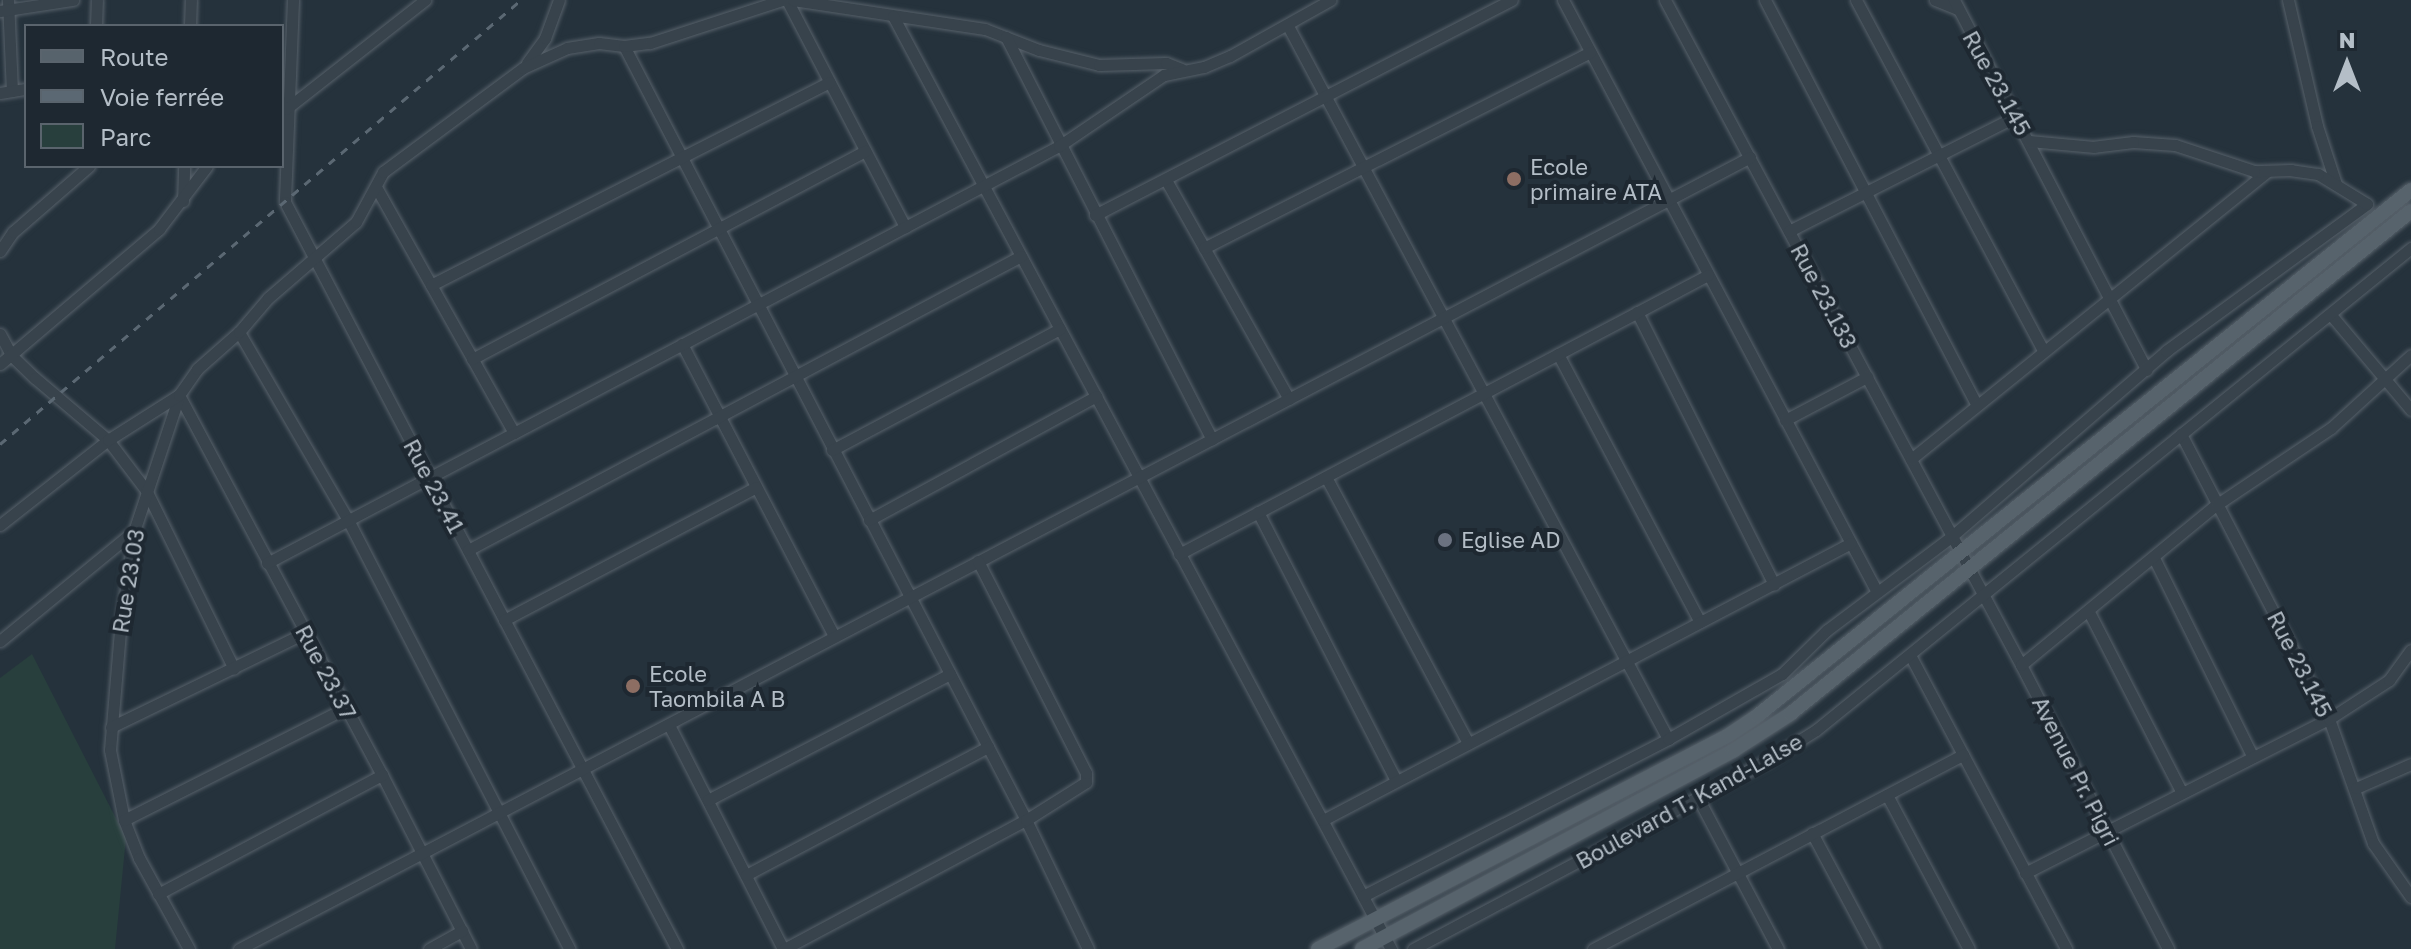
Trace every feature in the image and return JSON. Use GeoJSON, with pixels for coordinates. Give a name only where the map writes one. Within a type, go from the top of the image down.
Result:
{"type":"FeatureCollection","features":[{"type":"Feature","properties":{"kind":"main road"},"geometry":{"type":"LineString","coordinates":[[1318,949],[1729,735],[1961,554],[2411,190]]}},
{"type":"Feature","properties":{"kind":"main road"},"geometry":{"type":"LineString","coordinates":[[1362,949],[1388,943],[1734,750],[1790,714],[2408,214]]}},
{"type":"Feature","properties":{"kind":"street"},"geometry":{"type":"LineString","coordinates":[[6,92],[5,7],[73,0]]}},
{"type":"Feature","properties":{"kind":"street"},"geometry":{"type":"LineString","coordinates":[[96,24],[97,0]]}},
{"type":"Feature","properties":{"kind":"street"},"geometry":{"type":"LineString","coordinates":[[190,24],[191,0]]}},
{"type":"Feature","properties":{"kind":"street","name":"Rue 23.41"},"geometry":{"type":"LineString","coordinates":[[293,0],[286,109],[285,202],[677,949]]}},
{"type":"Feature","properties":{"kind":"street"},"geometry":{"type":"LineString","coordinates":[[286,109],[425,0]]}},
{"type":"Feature","properties":{"kind":"street"},"geometry":{"type":"LineString","coordinates":[[523,68],[545,38],[559,0]]}},
{"type":"Feature","properties":{"kind":"street"},"geometry":{"type":"LineString","coordinates":[[787,0],[905,227]]}},
{"type":"Feature","properties":{"kind":"street"},"geometry":{"type":"LineString","coordinates":[[0,525],[108,440],[179,395],[197,369],[239,332],[268,298],[312,256],[356,222],[390,167],[523,68],[567,48],[599,43],[624,46],[699,30],[787,0],[985,29],[1039,50],[1099,65],[1166,63],[1183,69]]}},
{"type":"Feature","properties":{"kind":"street"},"geometry":{"type":"LineString","coordinates":[[267,563],[984,187],[1059,146],[1156,80],[1183,69],[1204,67],[1288,26],[1330,0]]}},
{"type":"Feature","properties":{"kind":"street"},"geometry":{"type":"LineString","coordinates":[[1095,215],[1326,99],[1512,0]]}},
{"type":"Feature","properties":{"kind":"street"},"geometry":{"type":"LineString","coordinates":[[1563,0],[1877,592]]}},
{"type":"Feature","properties":{"kind":"street","name":"Rue 23.133"},"geometry":{"type":"LineString","coordinates":[[1665,0],[1982,593]]}},
{"type":"Feature","properties":{"kind":"street"},"geometry":{"type":"LineString","coordinates":[[1765,0],[1977,405]]}},
{"type":"Feature","properties":{"kind":"street"},"geometry":{"type":"LineString","coordinates":[[1856,0],[1937,157],[2043,350]]}},
{"type":"Feature","properties":{"kind":"street"},"geometry":{"type":"LineString","coordinates":[[1935,0],[1956,4]]}},
{"type":"Feature","properties":{"kind":"street"},"geometry":{"type":"LineString","coordinates":[[2288,0],[2317,126],[2336,184]]}},
{"type":"Feature","properties":{"kind":"street","name":"Rue 23.145"},"geometry":{"type":"LineString","coordinates":[[1956,4],[2029,141],[2107,299],[2147,370]]}},
{"type":"Feature","properties":{"kind":"street"},"geometry":{"type":"LineString","coordinates":[[893,16],[1388,943]]}},
{"type":"Feature","properties":{"kind":"street"},"geometry":{"type":"LineString","coordinates":[[1288,26],[1668,739]]}},
{"type":"Feature","properties":{"kind":"street"},"geometry":{"type":"LineString","coordinates":[[1006,37],[1059,146],[1212,439]]}},
{"type":"Feature","properties":{"kind":"street"},"geometry":{"type":"LineString","coordinates":[[624,46],[680,160],[1026,820],[1088,949]]}},
{"type":"Feature","properties":{"kind":"street"},"geometry":{"type":"LineString","coordinates":[[1204,248],[1590,52]]}},
{"type":"Feature","properties":{"kind":"street"},"geometry":{"type":"LineString","coordinates":[[431,285],[829,82]]}},
{"type":"Feature","properties":{"kind":"street"},"geometry":{"type":"LineString","coordinates":[[1789,231],[2015,117]]}},
{"type":"Feature","properties":{"kind":"street"},"geometry":{"type":"LineString","coordinates":[[2029,141],[2094,147],[2133,142],[2175,145],[2219,161],[2267,172],[2305,170],[2336,184],[2367,204],[2408,214]]}},
{"type":"Feature","properties":{"kind":"street"},"geometry":{"type":"LineString","coordinates":[[472,359],[865,151]]}},
{"type":"Feature","properties":{"kind":"street"},"geometry":{"type":"LineString","coordinates":[[239,949],[1750,157]]}},
{"type":"Feature","properties":{"kind":"street"},"geometry":{"type":"LineString","coordinates":[[0,251],[13,232],[87,168]]}},
{"type":"Feature","properties":{"kind":"street"},"geometry":{"type":"LineString","coordinates":[[183,201],[184,168]]}},
{"type":"Feature","properties":{"kind":"street"},"geometry":{"type":"LineString","coordinates":[[0,364],[159,229],[206,168]]}},
{"type":"Feature","properties":{"kind":"street"},"geometry":{"type":"LineString","coordinates":[[1911,459],[2267,172]]}},
{"type":"Feature","properties":{"kind":"street"},"geometry":{"type":"LineString","coordinates":[[1166,180],[1289,399]]}},
{"type":"Feature","properties":{"kind":"street"},"geometry":{"type":"LineString","coordinates":[[376,187],[514,433]]}},
{"type":"Feature","properties":{"kind":"street"},"geometry":{"type":"LineString","coordinates":[[1363,896],[1668,739],[1782,674],[1827,630],[1952,536],[2166,351],[2367,204]]}},
{"type":"Feature","properties":{"kind":"street","name":"Boulevard T. Kand-Lalse"},"geometry":{"type":"LineString","coordinates":[[1413,949],[1791,747],[1910,655],[1982,593],[2411,248]]}},
{"type":"Feature","properties":{"kind":"street"},"geometry":{"type":"LineString","coordinates":[[468,550],[1021,256]]}},
{"type":"Feature","properties":{"kind":"street"},"geometry":{"type":"LineString","coordinates":[[1179,554],[1708,275]]}},
{"type":"Feature","properties":{"kind":"street"},"geometry":{"type":"LineString","coordinates":[[1637,312],[1774,584]]}},
{"type":"Feature","properties":{"kind":"street"},"geometry":{"type":"LineString","coordinates":[[2331,315],[2411,410]]}},
{"type":"Feature","properties":{"kind":"street"},"geometry":{"type":"LineString","coordinates":[[832,450],[1060,329]]}},
{"type":"Feature","properties":{"kind":"street"},"geometry":{"type":"LineString","coordinates":[[239,332],[348,520],[569,949]]}},
{"type":"Feature","properties":{"kind":"street"},"geometry":{"type":"LineString","coordinates":[[0,334],[11,355],[108,440],[146,490],[234,669]]}},
{"type":"Feature","properties":{"kind":"street"},"geometry":{"type":"LineString","coordinates":[[682,344],[834,636]]}},
{"type":"Feature","properties":{"kind":"street"},"geometry":{"type":"LineString","coordinates":[[1558,354],[1700,622]]}},
{"type":"Feature","properties":{"kind":"street"},"geometry":{"type":"LineString","coordinates":[[2021,665],[2216,505],[2331,428],[2384,376],[2411,355]]}},
{"type":"Feature","properties":{"kind":"street"},"geometry":{"type":"LineString","coordinates":[[1785,420],[1867,377]]}},
{"type":"Feature","properties":{"kind":"street","name":"Rue 23.03"},"geometry":{"type":"LineString","coordinates":[[179,395],[134,531],[111,727],[112,772],[124,820],[158,894],[189,949]]}},
{"type":"Feature","properties":{"kind":"street","name":"Rue 23.37"},"geometry":{"type":"LineString","coordinates":[[179,395],[471,949]]}},
{"type":"Feature","properties":{"kind":"street"},"geometry":{"type":"LineString","coordinates":[[869,520],[1096,396]]}},
{"type":"Feature","properties":{"kind":"street","name":"Rue 23.145"},"geometry":{"type":"LineString","coordinates":[[2181,434],[2329,719],[2373,843],[2411,897]]}},
{"type":"Feature","properties":{"kind":"street"},"geometry":{"type":"LineString","coordinates":[[1326,477],[1468,743]]}},
{"type":"Feature","properties":{"kind":"street"},"geometry":{"type":"LineString","coordinates":[[504,620],[756,487]]}},
{"type":"Feature","properties":{"kind":"street"},"geometry":{"type":"LineString","coordinates":[[1258,512],[1396,781]]}},
{"type":"Feature","properties":{"kind":"street"},"geometry":{"type":"LineString","coordinates":[[0,641],[134,531]]}},
{"type":"Feature","properties":{"kind":"street"},"geometry":{"type":"LineString","coordinates":[[1323,820],[1851,543]]}},
{"type":"Feature","properties":{"kind":"street"},"geometry":{"type":"LineString","coordinates":[[2154,558],[2253,757]]}},
{"type":"Feature","properties":{"kind":"street"},"geometry":{"type":"LineString","coordinates":[[669,725],[783,949],[1026,820],[1085,784],[1087,776],[978,561]]}},
{"type":"Feature","properties":{"kind":"street","name":"Avenue Pr. Pigri"},"geometry":{"type":"LineString","coordinates":[[1982,593],[2168,949]]}},
{"type":"Feature","properties":{"kind":"street"},"geometry":{"type":"LineString","coordinates":[[2089,612],[2182,793]]}},
{"type":"Feature","properties":{"kind":"street"},"geometry":{"type":"LineString","coordinates":[[111,727],[305,633]]}},
{"type":"Feature","properties":{"kind":"street"},"geometry":{"type":"LineString","coordinates":[[2025,873],[2329,719],[2389,680],[2411,650]]}},
{"type":"Feature","properties":{"kind":"street"},"geometry":{"type":"LineString","coordinates":[[1910,655],[2066,949]]}},
{"type":"Feature","properties":{"kind":"street"},"geometry":{"type":"LineString","coordinates":[[708,800],[950,674]]}},
{"type":"Feature","properties":{"kind":"street"},"geometry":{"type":"LineString","coordinates":[[124,820],[346,708]]}},
{"type":"Feature","properties":{"kind":"street"},"geometry":{"type":"LineString","coordinates":[[746,875],[988,747]]}},
{"type":"Feature","properties":{"kind":"street"},"geometry":{"type":"LineString","coordinates":[[1593,949],[1963,755]]}},
{"type":"Feature","properties":{"kind":"street"},"geometry":{"type":"LineString","coordinates":[[2356,788],[2411,764]]}},
{"type":"Feature","properties":{"kind":"street"},"geometry":{"type":"LineString","coordinates":[[158,894],[382,775]]}},
{"type":"Feature","properties":{"kind":"street"},"geometry":{"type":"LineString","coordinates":[[1887,795],[1969,949]]}},
{"type":"Feature","properties":{"kind":"street"},"geometry":{"type":"LineString","coordinates":[[1698,798],[1778,949]]}},
{"type":"Feature","properties":{"kind":"street"},"geometry":{"type":"LineString","coordinates":[[1812,833],[1874,949]]}},
{"type":"Feature","properties":{"kind":"street"},"geometry":{"type":"LineString","coordinates":[[429,949],[462,931]]}},
{"type":"Feature","properties":{"kind":"green space"},"geometry":{"type":"Polygon","coordinates":[[[32,654],[126,838],[115,949],[0,949],[0,678],[32,654]]]}},
{"type":"Feature","properties":{"kind":"railway"},"geometry":{"type":"LineString","coordinates":[[0,444],[521,0]]}},
{"type":"Feature","properties":{"kind":"place","name":"Ecole primaire ATA"},"geometry":{"type":"Point","coordinates":[1514,179]}},
{"type":"Feature","properties":{"kind":"place","name":"Eglise AD"},"geometry":{"type":"Point","coordinates":[1445,540]}},
{"type":"Feature","properties":{"kind":"place","name":"Ecole Taombila A B"},"geometry":{"type":"Point","coordinates":[633,686]}}]}
